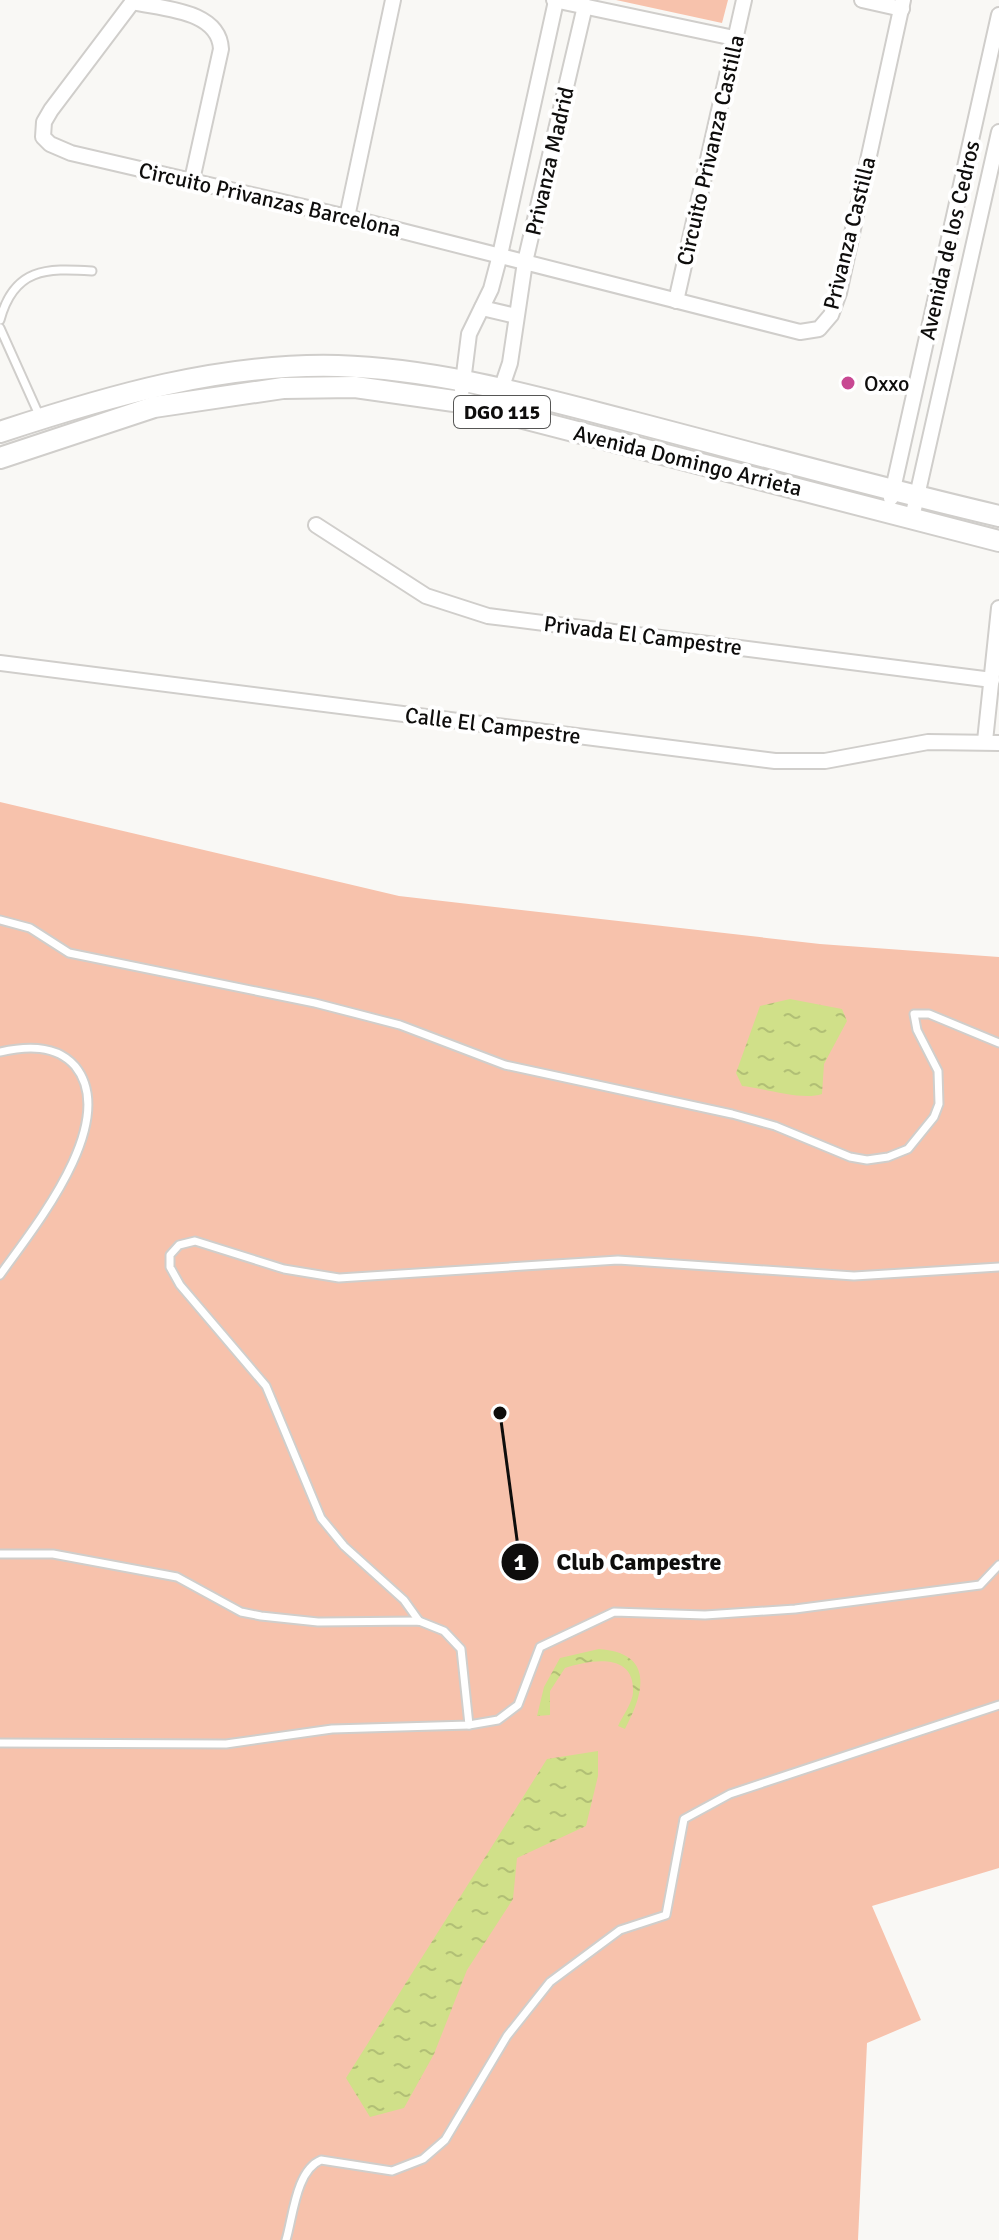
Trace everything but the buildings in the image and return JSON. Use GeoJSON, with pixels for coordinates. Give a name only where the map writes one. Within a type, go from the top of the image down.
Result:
{"type":"FeatureCollection","features":[{"type":"Feature","properties":{"kind":"main road","name":"Avenida Domingo Arrieta"},"geometry":{"type":"LineString","coordinates":[[0,432],[148,388],[238,372],[336,366],[464,379],[999,516]]}},
{"type":"Feature","properties":{"kind":"main road","name":"Avenida Domingo Arrieta"},"geometry":{"type":"LineString","coordinates":[[0,458],[154,407],[283,388],[355,387],[461,402],[999,541]]}},
{"type":"Feature","properties":{"kind":"street"},"geometry":{"type":"LineString","coordinates":[[347,217],[393,0]]}},
{"type":"Feature","properties":{"kind":"street"},"geometry":{"type":"LineString","coordinates":[[555,0],[734,38]]}},
{"type":"Feature","properties":{"kind":"street","name":"Privanza Madrid"},"geometry":{"type":"LineString","coordinates":[[461,402],[469,334],[482,308],[500,255],[555,0]]}},
{"type":"Feature","properties":{"kind":"street","name":"Circuito Privanza Castilla"},"geometry":{"type":"LineString","coordinates":[[676,301],[744,0]]}},
{"type":"Feature","properties":{"kind":"street"},"geometry":{"type":"LineString","coordinates":[[862,0],[902,4]]}},
{"type":"Feature","properties":{"kind":"street"},"geometry":{"type":"LineString","coordinates":[[133,1],[197,18],[216,28],[220,37],[221,49],[192,180]]}},
{"type":"Feature","properties":{"kind":"street","name":"Circuito Privanzas Barcelona"},"geometry":{"type":"LineString","coordinates":[[133,1],[44,122],[43,137],[50,144],[71,153],[500,255]]}},
{"type":"Feature","properties":{"kind":"street","name":"Privanza Castilla"},"geometry":{"type":"LineString","coordinates":[[500,255],[800,332],[819,329],[831,315],[846,263],[902,4]]}},
{"type":"Feature","properties":{"kind":"street","name":"Privanza Madrid"},"geometry":{"type":"LineString","coordinates":[[494,410],[510,363],[525,262],[585,6]]}},
{"type":"Feature","properties":{"kind":"street","name":"Avenida de los Cedros"},"geometry":{"type":"LineString","coordinates":[[889,511],[999,15]]}},
{"type":"Feature","properties":{"kind":"street","name":"Avenida de los Cedros"},"geometry":{"type":"LineString","coordinates":[[912,518],[999,132]]}},
{"type":"Feature","properties":{"kind":"street"},"geometry":{"type":"LineString","coordinates":[[482,308],[516,316]]}},
{"type":"Feature","properties":{"kind":"street","name":"Privada El Campestre"},"geometry":{"type":"LineString","coordinates":[[316,525],[426,596],[473,613],[992,680]]}},
{"type":"Feature","properties":{"kind":"street","name":"Calle El Campestre"},"geometry":{"type":"LineString","coordinates":[[0,663],[775,761],[825,761],[928,742],[992,742],[992,680],[999,608]]}},
{"type":"Feature","properties":{"kind":"lane"},"geometry":{"type":"LineString","coordinates":[[0,320],[8,298],[29,276],[41,271],[92,271]]}},
{"type":"Feature","properties":{"kind":"lane"},"geometry":{"type":"LineString","coordinates":[[0,293],[8,298]]}},
{"type":"Feature","properties":{"kind":"lane"},"geometry":{"type":"LineString","coordinates":[[0,328],[41,419]]}},
{"type":"Feature","properties":{"kind":"lane"},"geometry":{"type":"LineString","coordinates":[[0,920],[30,928],[69,953],[315,1003],[400,1025],[505,1065],[732,1114],[775,1126],[850,1157],[867,1160],[888,1157],[908,1149],[934,1117],[939,1104],[938,1071],[917,1030],[914,1014],[929,1014],[999,1043]]}},
{"type":"Feature","properties":{"kind":"lane"},"geometry":{"type":"LineString","coordinates":[[0,1052],[29,1048],[59,1053],[78,1070],[86,1084],[88,1103],[84,1128],[68,1174],[0,1275]]}},
{"type":"Feature","properties":{"kind":"lane"},"geometry":{"type":"LineString","coordinates":[[419,1621],[404,1600],[344,1546],[321,1518],[266,1386],[180,1285],[170,1267],[170,1255],[179,1245],[195,1241],[284,1269],[339,1278],[655,1259],[840,1276],[999,1267]]}},
{"type":"Feature","properties":{"kind":"lane"},"geometry":{"type":"LineString","coordinates":[[0,1554],[53,1554],[177,1577],[241,1612],[261,1616],[318,1622],[419,1621],[444,1631],[461,1649],[469,1725]]}},
{"type":"Feature","properties":{"kind":"lane"},"geometry":{"type":"LineString","coordinates":[[0,1743],[217,1745],[332,1729],[469,1725],[498,1720],[512,1712],[522,1698],[540,1647],[604,1615],[705,1615],[795,1609],[980,1585],[999,1565]]}},
{"type":"Feature","properties":{"kind":"lane"},"geometry":{"type":"LineString","coordinates":[[286,2240],[294,2206],[312,2165],[321,2160],[392,2171],[423,2159],[445,2140],[507,2036],[550,1982],[620,1930],[666,1915],[680,1828],[688,1813],[730,1794],[999,1705]]}},
{"type":"Feature","properties":{"kind":"shaded area"},"geometry":{"type":"Polygon","coordinates":[[[616,0],[728,0],[722,23],[616,0]]]}},
{"type":"Feature","properties":{"kind":"shaded area"},"geometry":{"type":"Polygon","coordinates":[[[0,802],[399,896],[820,944],[999,957],[999,1868],[872,1906],[921,2020],[867,2043],[858,2240],[0,2240],[0,802]]]}},
{"type":"Feature","properties":{"kind":"water"},"geometry":{"type":"Polygon","coordinates":[[[790,999],[842,1009],[847,1021],[824,1064],[822,1094],[794,1095],[742,1086],[736,1073],[760,1006],[790,999]]]}},
{"type":"Feature","properties":{"kind":"water"},"geometry":{"type":"Polygon","coordinates":[[[599,1649],[617,1652],[637,1666],[640,1688],[625,1729],[618,1726],[633,1696],[632,1679],[619,1664],[609,1662],[598,1661],[565,1668],[550,1691],[550,1715],[537,1716],[544,1687],[560,1658],[599,1649]]]}},
{"type":"Feature","properties":{"kind":"water"},"geometry":{"type":"Polygon","coordinates":[[[598,1751],[598,1776],[586,1826],[517,1858],[513,1899],[467,1970],[434,2054],[404,2108],[370,2117],[346,2078],[547,1759],[598,1751]]]}},
{"type":"Feature","properties":{"kind":"place","name":"Oxxo"},"geometry":{"type":"Point","coordinates":[848,383]}},
{"type":"Feature","properties":{"kind":"place","name":"Club Campestre"},"geometry":{"type":"Point","coordinates":[500,1413]}}]}
